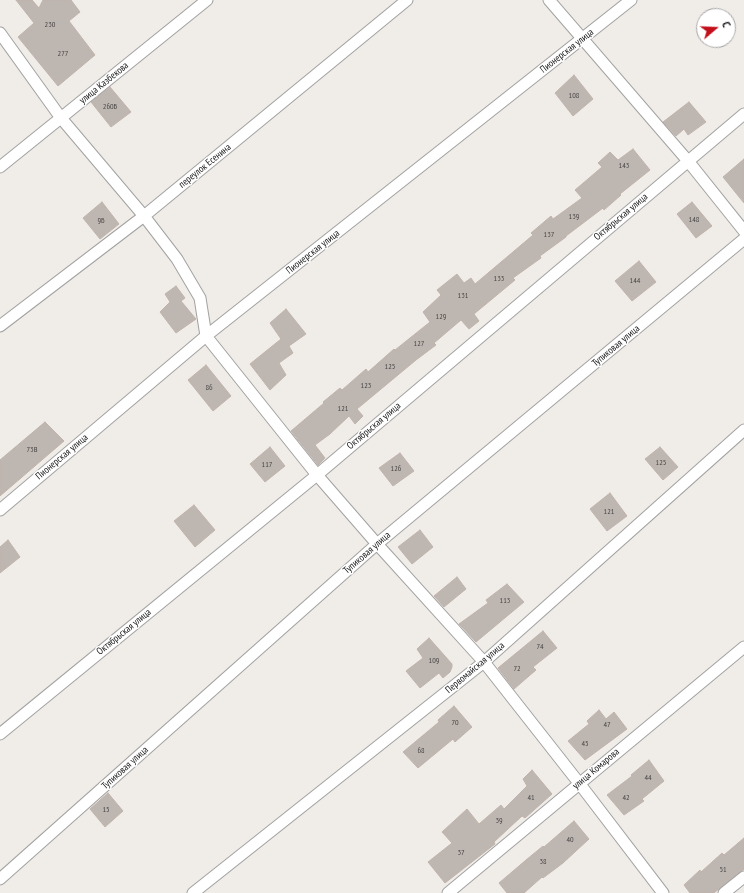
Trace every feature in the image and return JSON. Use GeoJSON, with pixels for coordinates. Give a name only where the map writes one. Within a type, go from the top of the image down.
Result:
{"type":"FeatureCollection","features":[{"type":"Feature","properties":{"kind":"street","name":"улица Казбекова"},"geometry":{"type":"LineString","coordinates":[[0,167],[207,0]]}},
{"type":"Feature","properties":{"kind":"street","name":"переулок Есенина"},"geometry":{"type":"LineString","coordinates":[[0,326],[144,216],[406,0]]}},
{"type":"Feature","properties":{"kind":"street"},"geometry":{"type":"LineString","coordinates":[[549,0],[688,161],[744,231]]}},
{"type":"Feature","properties":{"kind":"street","name":"Пионерская улица"},"geometry":{"type":"LineString","coordinates":[[0,510],[206,336],[631,0]]}},
{"type":"Feature","properties":{"kind":"street"},"geometry":{"type":"LineString","coordinates":[[0,33],[61,118],[144,216],[177,259],[200,298],[206,336],[317,475],[377,544],[484,662],[663,893]]}},
{"type":"Feature","properties":{"kind":"street","name":"Октябрьская улица"},"geometry":{"type":"LineString","coordinates":[[0,734],[317,475],[744,114]]}},
{"type":"Feature","properties":{"kind":"street","name":"Тупиковая улица"},"geometry":{"type":"LineString","coordinates":[[0,879],[377,544],[744,239]]}},
{"type":"Feature","properties":{"kind":"street","name":"Первомайская улица"},"geometry":{"type":"LineString","coordinates":[[193,893],[484,662],[744,430]]}},
{"type":"Feature","properties":{"kind":"street","name":"улица Комарова"},"geometry":{"type":"LineString","coordinates":[[448,893],[744,647]]}},
{"type":"Feature","properties":{"kind":"street"},"geometry":{"type":"LineString","coordinates":[[724,893],[744,877]]}},
{"type":"Feature","properties":{"kind":"building"},"geometry":{"type":"Polygon","coordinates":[[[16,0],[32,0],[39,8],[43,0],[71,0],[80,12],[69,21],[95,55],[58,86],[18,37],[34,23],[16,0]]]}},
{"type":"Feature","properties":{"kind":"building"},"geometry":{"type":"Polygon","coordinates":[[[574,75],[593,99],[573,116],[555,93],[574,75]]]}},
{"type":"Feature","properties":{"kind":"building"},"geometry":{"type":"Polygon","coordinates":[[[110,87],[131,112],[111,127],[91,102],[110,87]]]}},
{"type":"Feature","properties":{"kind":"building"},"geometry":{"type":"Polygon","coordinates":[[[689,102],[706,122],[688,135],[684,129],[676,136],[663,122],[689,102]]]}},
{"type":"Feature","properties":{"kind":"building"},"geometry":{"type":"Polygon","coordinates":[[[633,149],[650,170],[620,194],[621,195],[604,210],[603,208],[540,256],[541,258],[513,278],[515,280],[474,314],[479,321],[469,329],[461,320],[434,343],[436,345],[357,409],[363,416],[355,424],[349,416],[330,434],[315,445],[325,458],[318,465],[291,431],[340,388],[342,390],[366,369],[368,372],[394,349],[395,350],[430,322],[423,312],[441,295],[437,290],[457,274],[464,283],[471,278],[475,284],[533,235],[531,233],[551,216],[553,219],[582,198],[575,190],[602,167],[598,163],[610,152],[618,160],[633,149]]]}},
{"type":"Feature","properties":{"kind":"building"},"geometry":{"type":"Polygon","coordinates":[[[744,159],[744,203],[723,177],[744,159]]]}},
{"type":"Feature","properties":{"kind":"building"},"geometry":{"type":"Polygon","coordinates":[[[102,202],[119,224],[100,239],[83,218],[102,202]]]}},
{"type":"Feature","properties":{"kind":"building"},"geometry":{"type":"Polygon","coordinates":[[[692,202],[712,226],[696,238],[677,214],[692,202]]]}},
{"type":"Feature","properties":{"kind":"building"},"geometry":{"type":"Polygon","coordinates":[[[639,261],[656,282],[632,301],[615,281],[639,261]]]}},
{"type":"Feature","properties":{"kind":"building"},"geometry":{"type":"Polygon","coordinates":[[[176,286],[185,298],[181,301],[196,319],[176,333],[160,312],[170,302],[165,294],[176,286]]]}},
{"type":"Feature","properties":{"kind":"building"},"geometry":{"type":"Polygon","coordinates":[[[286,309],[306,334],[289,346],[293,353],[279,363],[286,375],[270,390],[250,364],[281,339],[270,323],[286,309]]]}},
{"type":"Feature","properties":{"kind":"building"},"geometry":{"type":"Polygon","coordinates":[[[206,365],[231,396],[213,411],[188,380],[206,365]]]}},
{"type":"Feature","properties":{"kind":"building"},"geometry":{"type":"Polygon","coordinates":[[[45,422],[64,441],[0,496],[0,460],[45,422]]]}},
{"type":"Feature","properties":{"kind":"building"},"geometry":{"type":"Polygon","coordinates":[[[270,447],[285,466],[265,482],[250,464],[270,447]]]}},
{"type":"Feature","properties":{"kind":"building"},"geometry":{"type":"Polygon","coordinates":[[[660,447],[678,467],[663,480],[645,459],[660,447]]]}},
{"type":"Feature","properties":{"kind":"building"},"geometry":{"type":"Polygon","coordinates":[[[400,453],[414,471],[393,486],[379,468],[400,453]]]}},
{"type":"Feature","properties":{"kind":"building"},"geometry":{"type":"Polygon","coordinates":[[[610,493],[627,516],[607,531],[590,509],[610,493]]]}},
{"type":"Feature","properties":{"kind":"building"},"geometry":{"type":"Polygon","coordinates":[[[194,505],[215,530],[195,547],[174,521],[194,505]]]}},
{"type":"Feature","properties":{"kind":"building"},"geometry":{"type":"Polygon","coordinates":[[[420,530],[433,547],[412,564],[398,547],[420,530]]]}},
{"type":"Feature","properties":{"kind":"building"},"geometry":{"type":"Polygon","coordinates":[[[8,540],[20,557],[0,573],[0,547],[8,540]]]}},
{"type":"Feature","properties":{"kind":"building"},"geometry":{"type":"Polygon","coordinates":[[[457,577],[466,589],[444,607],[434,596],[457,577]]]}},
{"type":"Feature","properties":{"kind":"building"},"geometry":{"type":"Polygon","coordinates":[[[507,584],[524,602],[476,642],[459,624],[488,603],[486,600],[507,584]]]}},
{"type":"Feature","properties":{"kind":"building"},"geometry":{"type":"Polygon","coordinates":[[[543,631],[557,648],[533,667],[536,670],[514,689],[498,668],[543,631]]]}},
{"type":"Feature","properties":{"kind":"building"},"geometry":{"type":"Polygon","coordinates":[[[429,638],[452,664],[452,667],[450,672],[443,678],[439,673],[420,688],[406,671],[423,658],[417,649],[429,638]]]}},
{"type":"Feature","properties":{"kind":"building"},"geometry":{"type":"Polygon","coordinates":[[[454,706],[472,727],[455,742],[453,739],[418,768],[403,752],[439,722],[438,720],[454,706]]]}},
{"type":"Feature","properties":{"kind":"building"},"geometry":{"type":"Polygon","coordinates":[[[599,710],[606,719],[614,712],[627,729],[585,760],[568,741],[589,724],[587,721],[599,710]]]}},
{"type":"Feature","properties":{"kind":"building"},"geometry":{"type":"Polygon","coordinates":[[[649,760],[664,781],[642,799],[644,801],[624,815],[607,795],[632,776],[631,775],[649,760]]]}},
{"type":"Feature","properties":{"kind":"building"},"geometry":{"type":"Polygon","coordinates":[[[532,770],[552,794],[525,818],[522,816],[494,842],[495,844],[445,883],[428,862],[452,843],[442,832],[467,809],[479,824],[501,805],[504,809],[527,786],[523,779],[532,770]]]}},
{"type":"Feature","properties":{"kind":"building"},"geometry":{"type":"Polygon","coordinates":[[[108,793],[123,811],[105,827],[90,809],[108,793]]]}},
{"type":"Feature","properties":{"kind":"building"},"geometry":{"type":"Polygon","coordinates":[[[574,821],[589,839],[563,863],[543,878],[542,877],[524,893],[507,893],[499,883],[574,821]]]}},
{"type":"Feature","properties":{"kind":"building"},"geometry":{"type":"Polygon","coordinates":[[[744,838],[744,869],[714,893],[690,893],[684,885],[700,870],[701,872],[722,853],[724,855],[744,838]]]}}]}
